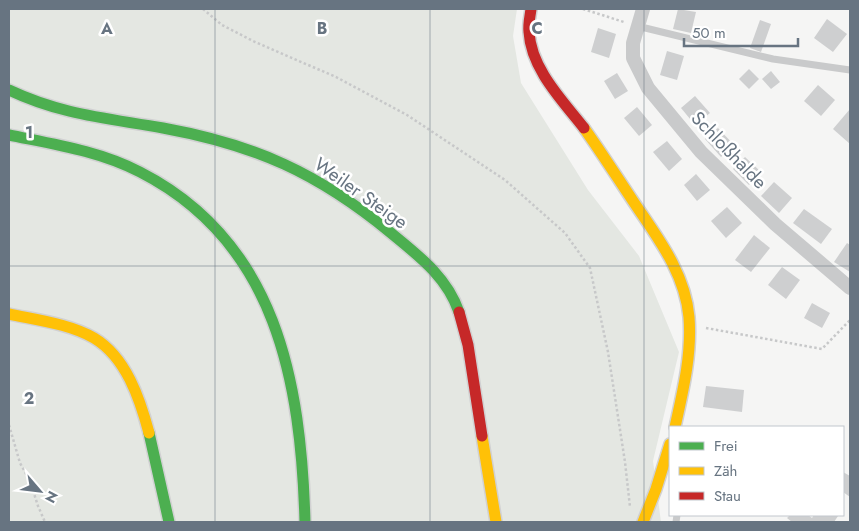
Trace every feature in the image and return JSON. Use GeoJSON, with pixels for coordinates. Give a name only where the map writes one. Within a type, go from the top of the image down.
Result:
{"type":"FeatureCollection","features":[{"type":"Feature","properties":{"kind":"street"},"geometry":{"type":"LineString","coordinates":[[531,9],[529,36],[538,64],[556,92],[591,138],[654,232],[670,257],[681,282],[688,310],[689,341],[676,426]]}},
{"type":"Feature","properties":{"kind":"street","name":"Schloßhalde"},"geometry":{"type":"LineString","coordinates":[[643,9],[633,44],[633,58],[648,88],[701,152],[775,224],[850,288]]}},
{"type":"Feature","properties":{"kind":"street","name":"Weiler Steige"},"geometry":{"type":"LineString","coordinates":[[9,90],[34,103],[54,109],[183,132],[245,148],[278,160],[310,176],[345,199],[420,256],[446,284],[461,317],[469,354],[496,522]]}},
{"type":"Feature","properties":{"kind":"street"},"geometry":{"type":"LineString","coordinates":[[9,135],[89,153],[118,162],[148,176],[193,206],[219,232],[238,255],[251,275],[272,316],[286,362],[297,409],[305,522]]}},
{"type":"Feature","properties":{"kind":"street"},"geometry":{"type":"LineString","coordinates":[[9,314],[90,336],[107,347],[116,357],[130,380],[140,404],[157,466],[169,522]]}},
{"type":"Feature","properties":{"kind":"street"},"geometry":{"type":"LineString","coordinates":[[644,520],[669,447]]}},
{"type":"Feature","properties":{"kind":"lane"},"geometry":{"type":"LineString","coordinates":[[637,26],[773,59],[850,70]]}},
{"type":"Feature","properties":{"kind":"path"},"geometry":{"type":"LineString","coordinates":[[203,9],[222,25],[255,42],[336,76],[407,115],[505,180],[565,233],[590,268],[608,352],[630,508],[644,520]]}},
{"type":"Feature","properties":{"kind":"path"},"geometry":{"type":"LineString","coordinates":[[583,9],[637,26]]}},
{"type":"Feature","properties":{"kind":"path"},"geometry":{"type":"LineString","coordinates":[[718,330],[822,349],[850,320]]}},
{"type":"Feature","properties":{"kind":"path"},"geometry":{"type":"LineString","coordinates":[[9,425],[20,464],[30,481],[45,522]]}},
{"type":"Feature","properties":{"kind":"shaded area"},"geometry":{"type":"Polygon","coordinates":[[[9,9],[517,9],[513,36],[521,83],[588,190],[639,256],[679,352],[653,461],[661,522],[9,522],[9,9]]]}},
{"type":"Feature","properties":{"kind":"building"},"geometry":{"type":"Polygon","coordinates":[[[678,9],[696,12],[691,33],[673,29],[678,9]]]}},
{"type":"Feature","properties":{"kind":"building"},"geometry":{"type":"Polygon","coordinates":[[[827,19],[847,34],[833,52],[814,38],[827,19]]]}},
{"type":"Feature","properties":{"kind":"building"},"geometry":{"type":"Polygon","coordinates":[[[760,20],[771,24],[761,52],[750,48],[760,20]]]}},
{"type":"Feature","properties":{"kind":"building"},"geometry":{"type":"Polygon","coordinates":[[[598,28],[616,34],[609,58],[591,52],[598,28]]]}},
{"type":"Feature","properties":{"kind":"building"},"geometry":{"type":"Polygon","coordinates":[[[667,51],[684,56],[677,80],[660,75],[667,51]]]}},
{"type":"Feature","properties":{"kind":"building"},"geometry":{"type":"Polygon","coordinates":[[[749,69],[759,79],[749,89],[739,79],[749,69]]]}},
{"type":"Feature","properties":{"kind":"building"},"geometry":{"type":"Polygon","coordinates":[[[771,71],[780,82],[771,89],[762,79],[771,71]]]}},
{"type":"Feature","properties":{"kind":"building"},"geometry":{"type":"Polygon","coordinates":[[[617,73],[628,91],[615,99],[604,81],[617,73]]]}},
{"type":"Feature","properties":{"kind":"building"},"geometry":{"type":"Polygon","coordinates":[[[818,85],[835,100],[821,116],[804,101],[818,85]]]}},
{"type":"Feature","properties":{"kind":"building"},"geometry":{"type":"Polygon","coordinates":[[[695,96],[710,113],[695,125],[681,108],[695,96]]]}},
{"type":"Feature","properties":{"kind":"building"},"geometry":{"type":"Polygon","coordinates":[[[637,107],[652,125],[639,136],[624,118],[637,107]]]}},
{"type":"Feature","properties":{"kind":"building"},"geometry":{"type":"Polygon","coordinates":[[[850,109],[850,144],[833,129],[850,109]]]}},
{"type":"Feature","properties":{"kind":"building"},"geometry":{"type":"Polygon","coordinates":[[[718,128],[734,145],[721,157],[705,139],[718,128]]]}},
{"type":"Feature","properties":{"kind":"building"},"geometry":{"type":"Polygon","coordinates":[[[667,141],[682,159],[669,171],[653,152],[667,141]]]}},
{"type":"Feature","properties":{"kind":"building"},"geometry":{"type":"Polygon","coordinates":[[[745,157],[761,172],[749,185],[733,169],[745,157]]]}},
{"type":"Feature","properties":{"kind":"building"},"geometry":{"type":"Polygon","coordinates":[[[696,174],[710,190],[697,201],[684,185],[696,174]]]}},
{"type":"Feature","properties":{"kind":"building"},"geometry":{"type":"Polygon","coordinates":[[[774,182],[792,198],[779,213],[761,196],[774,182]]]}},
{"type":"Feature","properties":{"kind":"building"},"geometry":{"type":"Polygon","coordinates":[[[727,207],[742,223],[726,238],[711,221],[727,207]]]}},
{"type":"Feature","properties":{"kind":"building"},"geometry":{"type":"Polygon","coordinates":[[[804,209],[832,229],[821,244],[793,223],[804,209]]]}},
{"type":"Feature","properties":{"kind":"building"},"geometry":{"type":"Polygon","coordinates":[[[754,235],[770,248],[751,272],[735,260],[754,235]]]}},
{"type":"Feature","properties":{"kind":"building"},"geometry":{"type":"Polygon","coordinates":[[[847,243],[850,245],[850,272],[834,262],[847,243]]]}},
{"type":"Feature","properties":{"kind":"building"},"geometry":{"type":"Polygon","coordinates":[[[782,267],[800,280],[786,299],[768,285],[782,267]]]}},
{"type":"Feature","properties":{"kind":"building"},"geometry":{"type":"Polygon","coordinates":[[[812,303],[830,313],[822,328],[804,318],[812,303]]]}},
{"type":"Feature","properties":{"kind":"building"},"geometry":{"type":"Polygon","coordinates":[[[706,386],[744,390],[742,412],[703,407],[706,386]]]}},
{"type":"Feature","properties":{"kind":"building"},"geometry":{"type":"Polygon","coordinates":[[[844,473],[850,476],[850,497],[844,493],[844,473]]]}},
{"type":"Feature","properties":{"kind":"building"},"geometry":{"type":"Polygon","coordinates":[[[789,516],[809,516],[812,518],[813,516],[838,516],[834,522],[792,522],[787,518],[789,516]]]}},
{"type":"Feature","properties":{"kind":"traffic: fast"},"geometry":{"type":"LineString","coordinates":[[9,90],[66,110],[163,128],[228,143],[284,164],[338,194],[412,250],[440,278],[459,312]]}},
{"type":"Feature","properties":{"kind":"traffic: fast"},"geometry":{"type":"LineString","coordinates":[[9,135],[93,153],[140,172],[186,201],[223,237],[251,277],[272,321],[287,368],[297,418],[305,522]]}},
{"type":"Feature","properties":{"kind":"traffic: fast"},"geometry":{"type":"LineString","coordinates":[[149,433],[169,522]]}},
{"type":"Feature","properties":{"kind":"traffic: slow"},"geometry":{"type":"LineString","coordinates":[[584,128],[669,256],[682,285],[690,331],[686,372],[675,426]]}},
{"type":"Feature","properties":{"kind":"traffic: slow"},"geometry":{"type":"LineString","coordinates":[[9,314],[75,329],[94,338],[105,346],[115,356],[130,380],[141,406],[149,433]]}},
{"type":"Feature","properties":{"kind":"traffic: slow"},"geometry":{"type":"LineString","coordinates":[[482,436],[496,522]]}},
{"type":"Feature","properties":{"kind":"traffic: slow"},"geometry":{"type":"LineString","coordinates":[[643,522],[669,447]]}},
{"type":"Feature","properties":{"kind":"traffic: jam"},"geometry":{"type":"LineString","coordinates":[[531,9],[529,32],[535,59],[549,84],[584,128]]}},
{"type":"Feature","properties":{"kind":"traffic: jam"},"geometry":{"type":"LineString","coordinates":[[459,312],[468,345],[482,436]]}}]}
